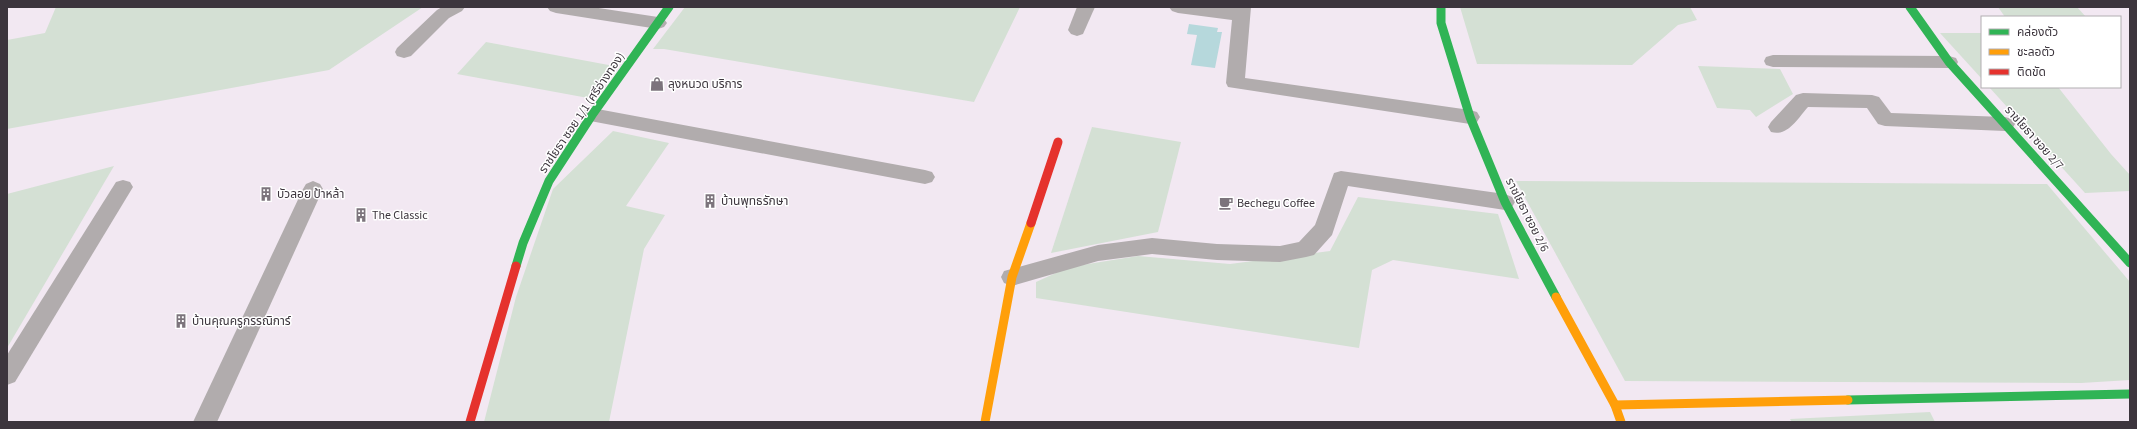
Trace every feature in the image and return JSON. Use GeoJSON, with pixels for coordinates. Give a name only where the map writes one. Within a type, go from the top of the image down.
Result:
{"type":"FeatureCollection","features":[{"type":"Feature","properties":{"kind":"street","name":"ราชโยธา ซอย 1/1 (ศรีอ่างทอง)"},"geometry":{"type":"LineString","coordinates":[[470,422],[523,243],[549,181],[592,115],[669,7]]}},
{"type":"Feature","properties":{"kind":"street","name":"ราชโยธา ซอย 2/6"},"geometry":{"type":"LineString","coordinates":[[1441,7],[1441,23],[1470,116],[1505,202],[1615,405],[1621,422]]}},
{"type":"Feature","properties":{"kind":"street","name":"ราชโยธา ซอย 2/7"},"geometry":{"type":"LineString","coordinates":[[1910,7],[1949,62],[2130,263]]}},
{"type":"Feature","properties":{"kind":"street"},"geometry":{"type":"LineString","coordinates":[[985,422],[1012,277],[1058,142]]}},
{"type":"Feature","properties":{"kind":"street"},"geometry":{"type":"LineString","coordinates":[[1615,405],[2130,394]]}},
{"type":"Feature","properties":{"kind":"lane"},"geometry":{"type":"LineString","coordinates":[[404,52],[443,14],[456,7]]}},
{"type":"Feature","properties":{"kind":"lane"},"geometry":{"type":"LineString","coordinates":[[556,7],[658,23]]}},
{"type":"Feature","properties":{"kind":"lane"},"geometry":{"type":"LineString","coordinates":[[1077,30],[1086,7]]}},
{"type":"Feature","properties":{"kind":"lane"},"geometry":{"type":"LineString","coordinates":[[1178,7],[1241,11],[1235,83],[1470,116]]}},
{"type":"Feature","properties":{"kind":"lane"},"geometry":{"type":"LineString","coordinates":[[1773,61],[1949,62]]}},
{"type":"Feature","properties":{"kind":"lane"},"geometry":{"type":"LineString","coordinates":[[1778,127],[1803,100],[1872,102],[1885,119],[2005,124]]}},
{"type":"Feature","properties":{"kind":"lane"},"geometry":{"type":"LineString","coordinates":[[592,115],[925,177]]}},
{"type":"Feature","properties":{"kind":"lane"},"geometry":{"type":"LineString","coordinates":[[1012,277],[1098,253],[1152,246],[1217,252],[1280,254],[1306,249],[1324,229],[1341,178],[1505,202]]}},
{"type":"Feature","properties":{"kind":"lane"},"geometry":{"type":"LineString","coordinates":[[7,375],[124,187]]}},
{"type":"Feature","properties":{"kind":"lane"},"geometry":{"type":"LineString","coordinates":[[205,422],[313,189]]}},
{"type":"Feature","properties":{"kind":"shaded area"},"geometry":{"type":"Polygon","coordinates":[[[56,7],[423,7],[329,70],[7,129],[7,40],[45,33],[56,7]]]}},
{"type":"Feature","properties":{"kind":"shaded area"},"geometry":{"type":"Polygon","coordinates":[[[685,7],[1020,7],[974,102],[664,49],[653,49],[685,7]]]}},
{"type":"Feature","properties":{"kind":"shaded area"},"geometry":{"type":"Polygon","coordinates":[[[1460,7],[1690,7],[1697,20],[1678,25],[1632,65],[1477,64],[1460,7]]]}},
{"type":"Feature","properties":{"kind":"shaded area"},"geometry":{"type":"Polygon","coordinates":[[[1998,7],[2077,7],[2085,16],[2004,16],[1998,7]]]}},
{"type":"Feature","properties":{"kind":"shaded area"},"geometry":{"type":"Polygon","coordinates":[[[1940,33],[1981,33],[1981,78],[1940,33]]]}},
{"type":"Feature","properties":{"kind":"shaded area"},"geometry":{"type":"Polygon","coordinates":[[[486,42],[614,66],[588,98],[457,74],[486,42]]]}},
{"type":"Feature","properties":{"kind":"shaded area"},"geometry":{"type":"Polygon","coordinates":[[[1698,66],[1780,69],[1793,94],[1756,117],[1750,110],[1717,108],[1698,66]]]}},
{"type":"Feature","properties":{"kind":"shaded area"},"geometry":{"type":"Polygon","coordinates":[[[1990,88],[2059,88],[2111,154],[2130,175],[2130,191],[2085,193],[1990,88]]]}},
{"type":"Feature","properties":{"kind":"shaded area"},"geometry":{"type":"Polygon","coordinates":[[[1092,127],[1181,142],[1158,232],[1051,253],[1092,127]]]}},
{"type":"Feature","properties":{"kind":"shaded area"},"geometry":{"type":"Polygon","coordinates":[[[613,131],[669,143],[626,206],[665,215],[644,249],[609,422],[484,422],[516,297],[553,189],[613,131]]]}},
{"type":"Feature","properties":{"kind":"shaded area"},"geometry":{"type":"Polygon","coordinates":[[[114,166],[7,348],[7,194],[114,166]]]}},
{"type":"Feature","properties":{"kind":"shaded area"},"geometry":{"type":"Polygon","coordinates":[[[1516,181],[2047,184],[2130,282],[2130,380],[2081,383],[1625,381],[1516,181]]]}},
{"type":"Feature","properties":{"kind":"shaded area"},"geometry":{"type":"Polygon","coordinates":[[[1358,197],[1498,214],[1519,279],[1393,260],[1372,270],[1359,348],[1036,298],[1036,282],[1069,267],[1138,256],[1230,264],[1330,251],[1358,197]]]}},
{"type":"Feature","properties":{"kind":"shaded area"},"geometry":{"type":"Polygon","coordinates":[[[1930,412],[1935,422],[1792,422],[1790,419],[1930,412]]]}},
{"type":"Feature","properties":{"kind":"water"},"geometry":{"type":"Polygon","coordinates":[[[1189,24],[1218,28],[1217,32],[1222,32],[1215,68],[1191,65],[1197,35],[1187,34],[1189,24]]]}},
{"type":"Feature","properties":{"kind":"traffic: fast"},"geometry":{"type":"LineString","coordinates":[[516,266],[523,243],[549,181],[592,115],[669,7]]}},
{"type":"Feature","properties":{"kind":"traffic: fast"},"geometry":{"type":"LineString","coordinates":[[1441,7],[1441,23],[1470,117],[1505,202],[1556,297]]}},
{"type":"Feature","properties":{"kind":"traffic: fast"},"geometry":{"type":"LineString","coordinates":[[1910,7],[1949,62],[2130,263]]}},
{"type":"Feature","properties":{"kind":"traffic: fast"},"geometry":{"type":"LineString","coordinates":[[1848,400],[2130,394]]}},
{"type":"Feature","properties":{"kind":"traffic: slow"},"geometry":{"type":"LineString","coordinates":[[985,422],[1012,277],[1031,223]]}},
{"type":"Feature","properties":{"kind":"traffic: slow"},"geometry":{"type":"LineString","coordinates":[[1556,297],[1615,405],[1621,422]]}},
{"type":"Feature","properties":{"kind":"traffic: slow"},"geometry":{"type":"LineString","coordinates":[[1615,405],[1848,400]]}},
{"type":"Feature","properties":{"kind":"traffic: jam"},"geometry":{"type":"LineString","coordinates":[[1031,223],[1058,142]]}},
{"type":"Feature","properties":{"kind":"traffic: jam"},"geometry":{"type":"LineString","coordinates":[[470,422],[516,266]]}},
{"type":"Feature","properties":{"kind":"place","name":"ลุงหนวด บริการ"},"geometry":{"type":"Point","coordinates":[657,84]}},
{"type":"Feature","properties":{"kind":"place","name":"บัวลอย ป้าหล้า"},"geometry":{"type":"Point","coordinates":[266,194]}},
{"type":"Feature","properties":{"kind":"place","name":"บ้านพุทธรักษา"},"geometry":{"type":"Point","coordinates":[710,201]}},
{"type":"Feature","properties":{"kind":"place","name":"Bechegu Coffee"},"geometry":{"type":"Point","coordinates":[1226,203]}},
{"type":"Feature","properties":{"kind":"place","name":"The Classic"},"geometry":{"type":"Point","coordinates":[361,215]}},
{"type":"Feature","properties":{"kind":"place","name":"บ้านคุณครูกรรณิการ์"},"geometry":{"type":"Point","coordinates":[181,321]}}]}
